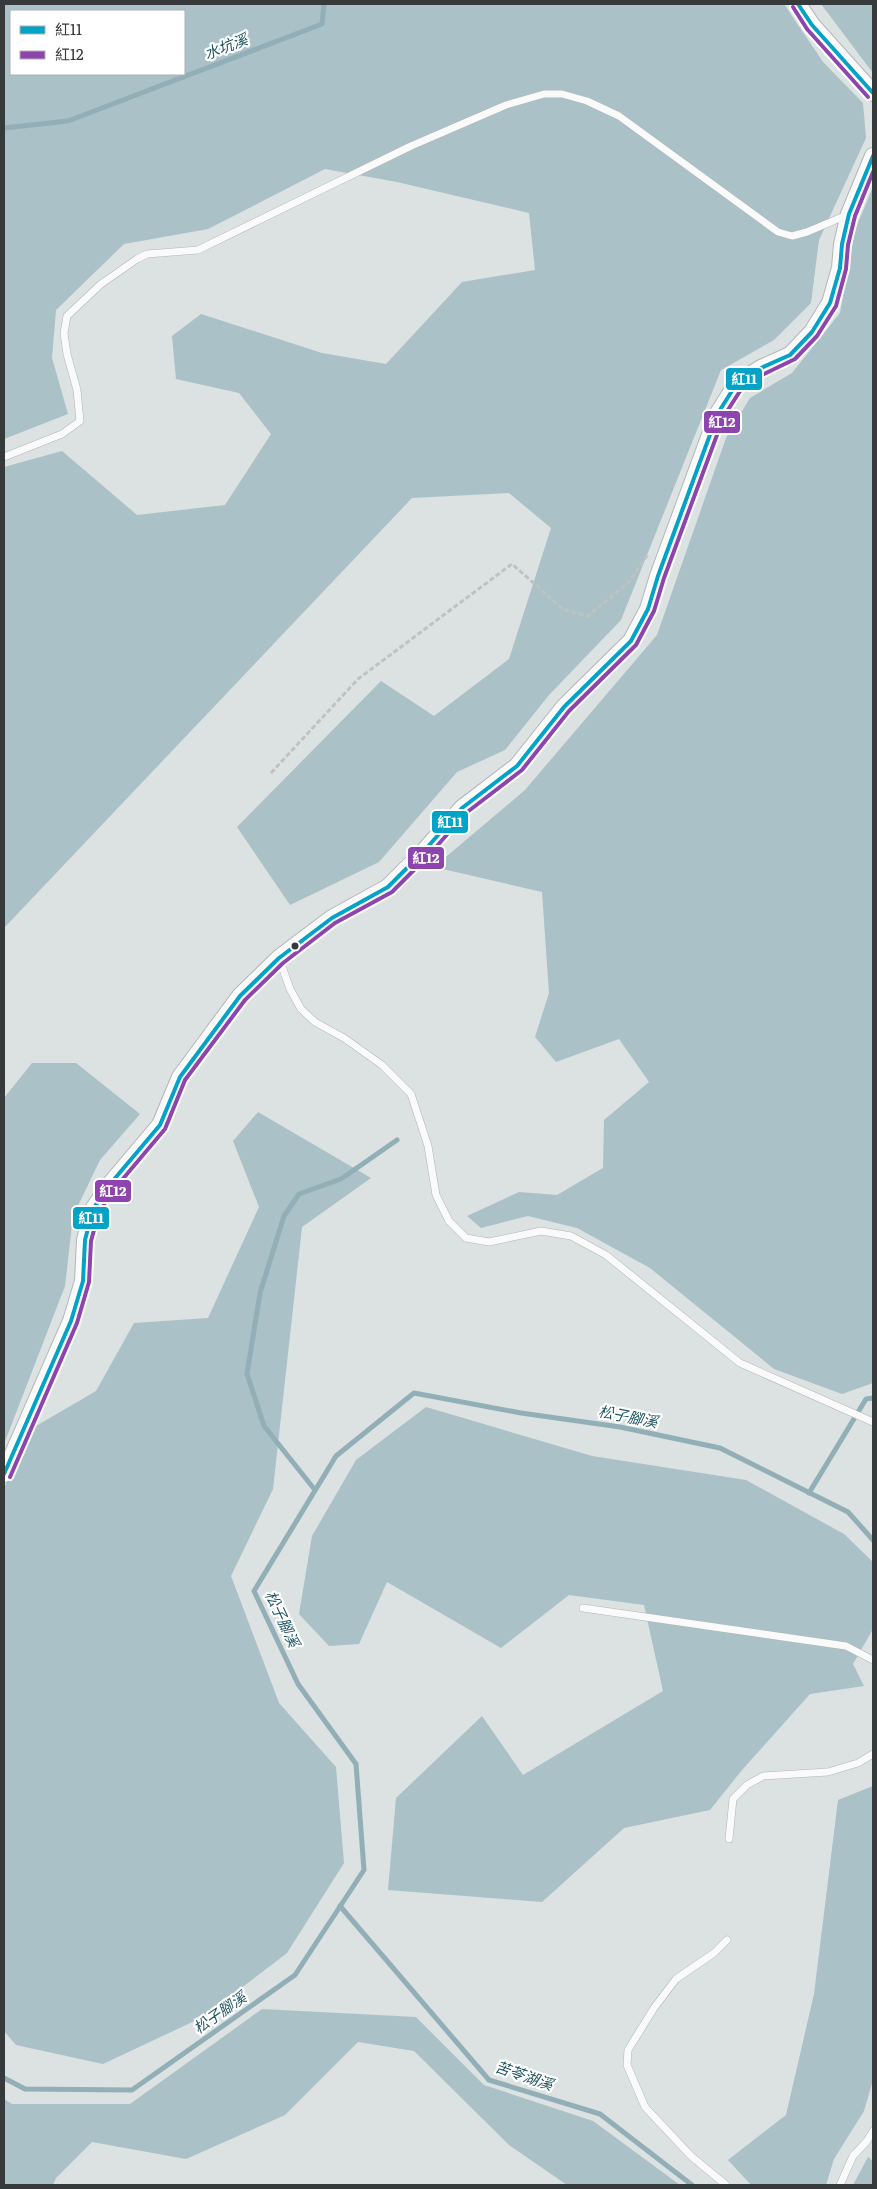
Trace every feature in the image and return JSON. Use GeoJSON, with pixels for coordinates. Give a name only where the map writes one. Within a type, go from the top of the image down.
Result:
{"type":"FeatureCollection","features":[{"type":"Feature","properties":{"kind":"street"},"geometry":{"type":"LineString","coordinates":[[798,4],[812,25],[873,93]]}},
{"type":"Feature","properties":{"kind":"street"},"geometry":{"type":"LineString","coordinates":[[4,1474],[71,1321],[83,1281],[85,1240],[93,1209],[111,1183],[160,1125],[180,1077],[240,996],[279,958],[332,918],[388,887],[424,851],[462,808],[517,766],[564,707],[631,641],[648,609],[658,576],[718,412],[738,383],[761,368],[790,355],[812,332],[830,303],[840,268],[842,244],[849,214],[873,156]]}},
{"type":"Feature","properties":{"kind":"lane"},"geometry":{"type":"LineString","coordinates":[[4,457],[62,434],[80,421],[77,390],[67,354],[64,333],[67,316],[101,284],[137,259],[154,253],[198,250],[411,146],[506,106],[544,94],[562,94],[587,101],[619,116],[778,232],[792,236],[807,232],[849,214]]}},
{"type":"Feature","properties":{"kind":"lane"},"geometry":{"type":"LineString","coordinates":[[279,958],[290,989],[300,1009],[315,1022],[344,1038],[382,1065],[411,1094],[428,1146],[436,1195],[449,1221],[466,1238],[489,1242],[541,1231],[571,1236],[606,1255],[740,1363],[873,1422]]}},
{"type":"Feature","properties":{"kind":"lane"},"geometry":{"type":"LineString","coordinates":[[583,1608],[846,1646],[873,1660]]}},
{"type":"Feature","properties":{"kind":"lane"},"geometry":{"type":"LineString","coordinates":[[729,1839],[733,1799],[747,1786],[763,1776],[828,1772],[858,1763],[873,1754]]}},
{"type":"Feature","properties":{"kind":"lane"},"geometry":{"type":"LineString","coordinates":[[726,2185],[691,2156],[645,2107],[627,2065],[628,2050],[654,2008],[676,1979],[714,1952],[727,1940]]}},
{"type":"Feature","properties":{"kind":"lane"},"geometry":{"type":"LineString","coordinates":[[840,2185],[853,2156],[870,2143],[873,2131]]}},
{"type":"Feature","properties":{"kind":"path"},"geometry":{"type":"LineString","coordinates":[[271,774],[358,679],[512,564],[564,610],[588,616],[629,582],[651,550]]}},
{"type":"Feature","properties":{"kind":"shaded area"},"geometry":{"type":"Polygon","coordinates":[[[4,4],[784,4],[823,62],[863,103],[866,138],[819,240],[811,303],[774,340],[721,370],[621,620],[549,695],[505,750],[457,772],[379,862],[290,905],[237,827],[381,681],[434,716],[509,659],[551,528],[509,493],[412,498],[4,928],[4,467],[62,451],[137,515],[225,505],[271,434],[239,393],[176,379],[172,336],[201,314],[322,353],[386,364],[462,282],[535,270],[529,213],[397,182],[325,169],[208,229],[124,244],[56,310],[52,358],[68,414],[4,439],[4,4]]]}},
{"type":"Feature","properties":{"kind":"shaded area"},"geometry":{"type":"Polygon","coordinates":[[[821,4],[873,4],[873,73],[821,4]]]}},
{"type":"Feature","properties":{"kind":"shaded area"},"geometry":{"type":"Polygon","coordinates":[[[873,187],[873,1383],[842,1394],[774,1369],[650,1268],[577,1228],[528,1216],[481,1228],[467,1216],[519,1192],[557,1195],[603,1168],[604,1120],[649,1082],[619,1039],[556,1062],[535,1037],[549,993],[542,892],[434,867],[525,790],[657,635],[726,438],[750,398],[792,373],[840,313],[855,230],[873,187]]]}},
{"type":"Feature","properties":{"kind":"shaded area"},"geometry":{"type":"Polygon","coordinates":[[[32,1063],[76,1063],[140,1114],[100,1160],[73,1216],[65,1286],[4,1444],[4,1098],[32,1063]]]}},
{"type":"Feature","properties":{"kind":"shaded area"},"geometry":{"type":"Polygon","coordinates":[[[258,1112],[371,1178],[302,1227],[273,1489],[231,1576],[279,1703],[336,1767],[344,1863],[287,1953],[205,2016],[103,2064],[16,2045],[4,2031],[4,1488],[36,1426],[96,1391],[134,1323],[208,1318],[259,1207],[233,1141],[258,1112]]]}},
{"type":"Feature","properties":{"kind":"shaded area"},"geometry":{"type":"Polygon","coordinates":[[[426,1407],[592,1456],[746,1480],[844,1534],[873,1562],[873,1629],[853,1664],[864,1686],[810,1694],[742,1770],[710,1810],[624,1828],[542,1902],[388,1890],[396,1798],[482,1716],[523,1775],[663,1691],[644,1605],[569,1595],[501,1648],[387,1582],[359,1644],[329,1646],[299,1614],[312,1536],[356,1460],[426,1407]]]}},
{"type":"Feature","properties":{"kind":"shaded area"},"geometry":{"type":"Polygon","coordinates":[[[873,1786],[873,2080],[864,2111],[834,2159],[826,2185],[751,2185],[728,2160],[786,2115],[814,1994],[838,1800],[873,1786]]]}},
{"type":"Feature","properties":{"kind":"shaded area"},"geometry":{"type":"Polygon","coordinates":[[[262,2009],[416,2017],[484,2085],[593,2121],[680,2185],[567,2185],[509,2145],[414,2051],[358,2042],[285,2115],[186,2159],[92,2142],[56,2178],[53,2185],[4,2185],[4,2099],[12,2104],[130,2104],[262,2009]]]}},
{"type":"Feature","properties":{"kind":"shaded area"},"geometry":{"type":"Polygon","coordinates":[[[868,2157],[873,2161],[873,2185],[853,2185],[868,2157]]]}},
{"type":"Feature","properties":{"kind":"waterway","name":"水坑溪"},"geometry":{"type":"LineString","coordinates":[[4,128],[68,121],[322,24],[324,4]]}},
{"type":"Feature","properties":{"kind":"waterway"},"geometry":{"type":"LineString","coordinates":[[315,1490],[264,1426],[247,1374],[260,1293],[284,1216],[299,1194],[341,1179],[397,1140]]}},
{"type":"Feature","properties":{"kind":"waterway","name":"松子腳溪"},"geometry":{"type":"LineString","coordinates":[[4,2078],[25,2089],[132,2090],[295,1975],[364,1870],[356,1764],[298,1684],[254,1591],[336,1456],[414,1393],[521,1413],[620,1427],[720,1448],[848,1512],[873,1540]]}},
{"type":"Feature","properties":{"kind":"waterway"},"geometry":{"type":"LineString","coordinates":[[809,1493],[866,1399],[873,1398]]}},
{"type":"Feature","properties":{"kind":"waterway","name":"苦苓湖溪"},"geometry":{"type":"LineString","coordinates":[[340,1906],[489,2080],[600,2114],[692,2185]]}},
{"type":"Feature","properties":{"kind":"transit line","name":"紅11"},"geometry":{"type":"LineString","coordinates":[[798,4],[812,25],[873,93]]}},
{"type":"Feature","properties":{"kind":"transit line","name":"紅12"},"geometry":{"type":"LineString","coordinates":[[793,7],[807,29],[868,97]]}},
{"type":"Feature","properties":{"kind":"transit line","name":"紅11"},"geometry":{"type":"LineString","coordinates":[[4,1474],[71,1321],[83,1281],[85,1240],[93,1209],[111,1183],[160,1125],[180,1077],[240,996],[279,958],[332,918],[388,887],[424,851],[462,808],[517,766],[564,707],[631,641],[648,609],[658,576],[718,413],[737,383],[761,368],[790,355],[812,332],[830,303],[840,268],[842,244],[849,214],[873,156]]}},
{"type":"Feature","properties":{"kind":"transit line","name":"紅12"},"geometry":{"type":"LineString","coordinates":[[10,1477],[77,1323],[89,1282],[91,1241],[99,1212],[116,1187],[165,1129],[185,1080],[245,1000],[283,963],[335,923],[392,892],[429,855],[466,813],[522,770],[569,711],[636,645],[654,611],[664,578],[724,416],[742,388],[764,374],[795,359],[817,336],[836,306],[846,269],[848,245],[855,216],[873,172]]}}]}
